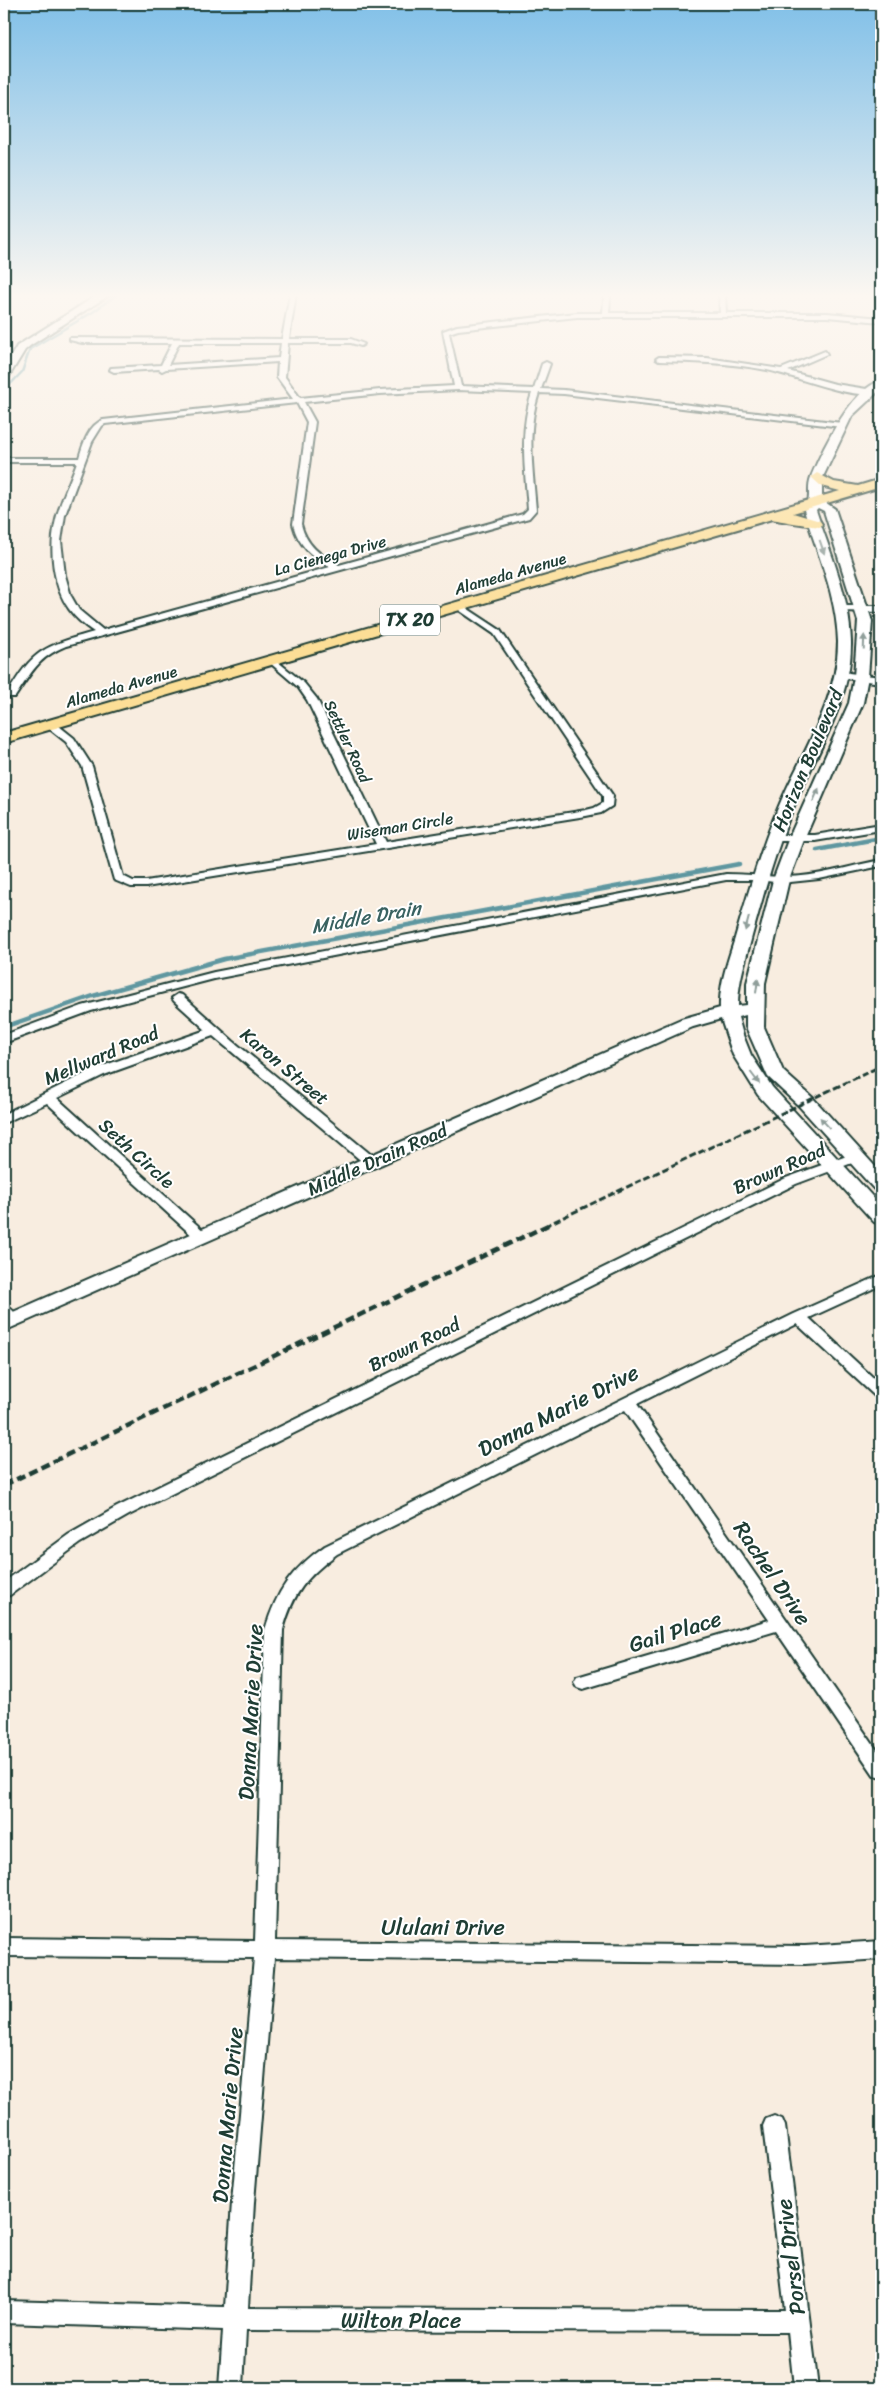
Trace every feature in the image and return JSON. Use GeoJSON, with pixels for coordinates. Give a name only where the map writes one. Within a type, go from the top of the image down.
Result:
{"type":"FeatureCollection","features":[{"type":"Feature","properties":{"kind":"main road"},"geometry":{"type":"LineString","coordinates":[[816,502],[817,477],[842,425],[855,406]]}},
{"type":"Feature","properties":{"kind":"main road"},"geometry":{"type":"LineString","coordinates":[[817,477],[831,486],[864,488]]}},
{"type":"Feature","properties":{"kind":"main road","name":"Alameda Avenue"},"geometry":{"type":"LineString","coordinates":[[4,738],[881,483]]}},
{"type":"Feature","properties":{"kind":"main road","name":"Horizon Boulevard"},"geometry":{"type":"LineString","coordinates":[[881,1185],[806,1102],[775,1073],[755,1027],[756,983],[781,880],[796,840],[856,704],[862,674],[865,621],[829,509],[816,502],[810,510],[842,609],[846,636],[842,672],[837,696],[784,811],[760,877],[730,988],[729,1013],[737,1045],[750,1070],[765,1091],[881,1218]]}},
{"type":"Feature","properties":{"kind":"main road"},"geometry":{"type":"LineString","coordinates":[[762,518],[793,517],[815,524]]}},
{"type":"Feature","properties":{"kind":"main road","name":"Middle Drain Road"},"geometry":{"type":"LineString","coordinates":[[7,1318],[201,1236],[688,1023],[754,1009]]}},
{"type":"Feature","properties":{"kind":"street"},"geometry":{"type":"LineString","coordinates":[[100,632],[84,620],[70,604],[57,556],[60,521],[96,426],[103,422],[250,406]]}},
{"type":"Feature","properties":{"kind":"street"},"geometry":{"type":"LineString","coordinates":[[304,406],[308,412],[311,428],[303,474],[297,524],[298,534],[309,549],[338,568]]}},
{"type":"Feature","properties":{"kind":"street","name":"La Cienega Drive"},"geometry":{"type":"LineString","coordinates":[[12,695],[30,663],[36,657],[62,644],[100,632],[518,520],[530,513],[528,432],[532,406]]}},
{"type":"Feature","properties":{"kind":"street"},"geometry":{"type":"LineString","coordinates":[[673,406],[842,425]]}},
{"type":"Feature","properties":{"kind":"street"},"geometry":{"type":"LineString","coordinates":[[4,460],[82,460]]}},
{"type":"Feature","properties":{"kind":"street","name":"Wiseman Circle"},"geometry":{"type":"LineString","coordinates":[[50,724],[70,740],[88,766],[118,878],[124,882],[146,884],[586,813],[603,808],[609,800],[496,632],[459,606]]}},
{"type":"Feature","properties":{"kind":"street"},"geometry":{"type":"LineString","coordinates":[[842,609],[881,609]]}},
{"type":"Feature","properties":{"kind":"street","name":"Settler Road"},"geometry":{"type":"LineString","coordinates":[[272,660],[301,685],[312,699],[382,845]]}},
{"type":"Feature","properties":{"kind":"street"},"geometry":{"type":"LineString","coordinates":[[842,672],[881,674]]}},
{"type":"Feature","properties":{"kind":"street"},"geometry":{"type":"LineString","coordinates":[[862,674],[881,680]]}},
{"type":"Feature","properties":{"kind":"street"},"geometry":{"type":"LineString","coordinates":[[774,838],[796,840],[881,827]]}},
{"type":"Feature","properties":{"kind":"street"},"geometry":{"type":"LineString","coordinates":[[4,1039],[33,1026],[106,1002],[189,980],[693,883],[726,878],[760,877],[781,880],[819,876],[881,863]]}},
{"type":"Feature","properties":{"kind":"street","name":"Karon Street"},"geometry":{"type":"LineString","coordinates":[[178,998],[370,1161]]}},
{"type":"Feature","properties":{"kind":"street","name":"Mellward Road"},"geometry":{"type":"LineString","coordinates":[[4,1118],[99,1072],[214,1030]]}},
{"type":"Feature","properties":{"kind":"street","name":"Seth Circle"},"geometry":{"type":"LineString","coordinates":[[49,1097],[201,1236]]}},
{"type":"Feature","properties":{"kind":"street","name":"Brown Road"},"geometry":{"type":"LineString","coordinates":[[4,1591],[74,1539],[123,1511],[791,1181],[855,1157]]}},
{"type":"Feature","properties":{"kind":"street","name":"Donna Marie Drive"},"geometry":{"type":"LineString","coordinates":[[231,2388],[264,1951],[274,1630],[281,1603],[296,1579],[312,1563],[331,1550],[800,1317],[881,1280]]}},
{"type":"Feature","properties":{"kind":"street"},"geometry":{"type":"LineString","coordinates":[[800,1317],[881,1393]]}},
{"type":"Feature","properties":{"kind":"street","name":"Rachel Drive"},"geometry":{"type":"LineString","coordinates":[[628,1402],[881,1770]]}},
{"type":"Feature","properties":{"kind":"street","name":"Gail Place"},"geometry":{"type":"LineString","coordinates":[[583,1682],[780,1623]]}},
{"type":"Feature","properties":{"kind":"street","name":"Ululani Drive"},"geometry":{"type":"LineString","coordinates":[[4,1947],[264,1951],[805,1954],[881,1950]]}},
{"type":"Feature","properties":{"kind":"street","name":"Porsel Drive"},"geometry":{"type":"LineString","coordinates":[[774,2126],[806,2388]]}},
{"type":"Feature","properties":{"kind":"street","name":"Wilton Place"},"geometry":{"type":"LineString","coordinates":[[4,2312],[235,2319],[798,2320]]}},
{"type":"Feature","properties":{"kind":"waterway","name":"Middle Drain"},"geometry":{"type":"LineString","coordinates":[[817,850],[881,838]]}},
{"type":"Feature","properties":{"kind":"waterway","name":"Middle Drain"},"geometry":{"type":"LineString","coordinates":[[4,1027],[93,996],[224,959],[739,864]]}},
{"type":"Feature","properties":{"kind":"railway"},"geometry":{"type":"LineString","coordinates":[[545,1226],[881,1066]]}},
{"type":"Feature","properties":{"kind":"railway"},"geometry":{"type":"LineString","coordinates":[[4,1485],[548,1225]]}}]}
